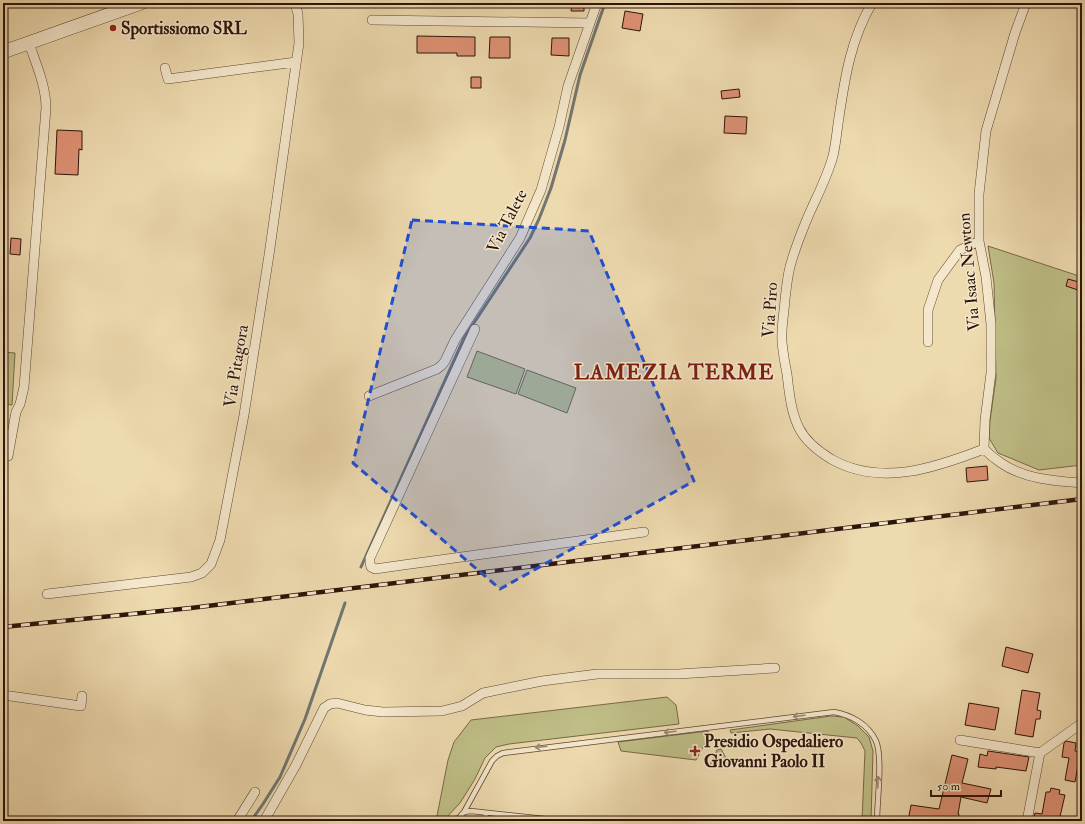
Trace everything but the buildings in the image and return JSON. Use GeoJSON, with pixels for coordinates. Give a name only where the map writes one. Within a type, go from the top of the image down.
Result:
{"type":"FeatureCollection","features":[{"type":"Feature","properties":{"kind":"main road"},"geometry":{"type":"LineString","coordinates":[[3,52],[139,3]]}},
{"type":"Feature","properties":{"kind":"street","name":"Via Pitagora"},"geometry":{"type":"LineString","coordinates":[[47,594],[191,577],[202,572],[211,564],[220,540],[244,415],[269,255],[299,43],[298,14],[295,3]]}},
{"type":"Feature","properties":{"kind":"street","name":"Via Talete"},"geometry":{"type":"LineString","coordinates":[[442,365],[455,340],[520,238],[541,190],[559,127],[568,86],[597,3]]}},
{"type":"Feature","properties":{"kind":"street","name":"Via Piro"},"geometry":{"type":"LineString","coordinates":[[872,3],[856,36],[850,55],[833,155],[828,172],[807,220],[788,273],[782,328],[782,342],[791,404],[798,428],[806,441],[821,453],[841,464],[866,472],[895,474],[919,471],[984,449]]}},
{"type":"Feature","properties":{"kind":"street","name":"Via Isaac Newton"},"geometry":{"type":"LineString","coordinates":[[984,449],[985,420],[991,373],[991,324],[986,277],[979,241],[979,194],[986,131],[1015,33],[1026,3]]}},
{"type":"Feature","properties":{"kind":"street"},"geometry":{"type":"LineString","coordinates":[[372,20],[590,23]]}},
{"type":"Feature","properties":{"kind":"street"},"geometry":{"type":"LineString","coordinates":[[3,456],[8,456],[16,412],[20,404],[24,387],[46,108],[44,89],[29,43]]}},
{"type":"Feature","properties":{"kind":"street"},"geometry":{"type":"LineString","coordinates":[[164,68],[168,79],[296,62]]}},
{"type":"Feature","properties":{"kind":"street"},"geometry":{"type":"LineString","coordinates":[[928,342],[928,310],[938,280],[960,250],[979,241]]}},
{"type":"Feature","properties":{"kind":"street"},"geometry":{"type":"LineString","coordinates":[[475,330],[370,558],[371,567],[375,569],[644,532]]}},
{"type":"Feature","properties":{"kind":"street"},"geometry":{"type":"LineString","coordinates":[[368,396],[442,365],[456,371]]}},
{"type":"Feature","properties":{"kind":"street"},"geometry":{"type":"LineString","coordinates":[[984,449],[1001,463],[1020,473],[1041,478],[1082,483]]}},
{"type":"Feature","properties":{"kind":"street"},"geometry":{"type":"LineString","coordinates":[[264,821],[296,765],[324,708],[330,704],[337,703],[365,710],[383,712],[442,711],[462,706],[484,693],[496,689],[542,681],[597,674],[678,674],[775,668]]}},
{"type":"Feature","properties":{"kind":"street"},"geometry":{"type":"LineString","coordinates":[[3,695],[81,706],[82,696]]}},
{"type":"Feature","properties":{"kind":"street"},"geometry":{"type":"LineString","coordinates":[[1027,821],[1040,753],[1082,723]]}},
{"type":"Feature","properties":{"kind":"street"},"geometry":{"type":"LineString","coordinates":[[960,740],[1040,753]]}},
{"type":"Feature","properties":{"kind":"street"},"geometry":{"type":"LineString","coordinates":[[237,821],[255,792]]}},
{"type":"Feature","properties":{"kind":"lane"},"geometry":{"type":"LineString","coordinates":[[456,821],[464,812],[492,761],[503,753],[834,712],[845,714],[863,724],[875,740],[878,752],[879,768],[876,821]]}},
{"type":"Feature","properties":{"kind":"lane"},"geometry":{"type":"LineString","coordinates":[[464,812],[471,810],[537,820],[564,821]]}},
{"type":"Feature","properties":{"kind":"lane"},"geometry":{"type":"LineString","coordinates":[[486,812],[486,821]]}},
{"type":"Feature","properties":{"kind":"highlighted area"},"geometry":{"type":"Polygon","coordinates":[[[412,220],[589,231],[694,481],[500,589],[353,463],[412,220]]]}},
{"type":"Feature","properties":{"kind":"shaded area"},"geometry":{"type":"Polygon","coordinates":[[[988,246],[1082,277],[1082,465],[1039,470],[998,453],[989,438],[996,378],[994,283],[988,246]]]}},
{"type":"Feature","properties":{"kind":"shaded area"},"geometry":{"type":"Polygon","coordinates":[[[477,351],[525,369],[516,394],[467,377],[477,351]]]}},
{"type":"Feature","properties":{"kind":"shaded area"},"geometry":{"type":"Polygon","coordinates":[[[3,352],[15,353],[12,405],[3,404],[3,352]]]}},
{"type":"Feature","properties":{"kind":"shaded area"},"geometry":{"type":"Polygon","coordinates":[[[527,370],[576,388],[567,413],[518,394],[527,370]]]}},
{"type":"Feature","properties":{"kind":"shaded area"},"geometry":{"type":"Polygon","coordinates":[[[667,697],[676,705],[679,724],[509,744],[496,747],[485,758],[475,779],[460,803],[444,820],[436,821],[448,760],[454,742],[471,720],[667,697]]]}},
{"type":"Feature","properties":{"kind":"shaded area"},"geometry":{"type":"Polygon","coordinates":[[[831,716],[844,717],[858,726],[869,737],[873,751],[871,821],[862,821],[865,751],[857,738],[770,729],[731,733],[730,730],[831,716]]]}},
{"type":"Feature","properties":{"kind":"shaded area"},"geometry":{"type":"Polygon","coordinates":[[[708,731],[709,736],[696,760],[621,751],[618,742],[708,731]]]}},
{"type":"Feature","properties":{"kind":"shaded area"},"geometry":{"type":"Polygon","coordinates":[[[721,749],[730,765],[729,767],[710,765],[717,750],[721,749]]]}},
{"type":"Feature","properties":{"kind":"waterway"},"geometry":{"type":"LineString","coordinates":[[361,567],[464,338],[530,238],[539,219],[551,188],[565,140],[580,75],[605,3]]}},
{"type":"Feature","properties":{"kind":"waterway"},"geometry":{"type":"LineString","coordinates":[[251,821],[280,777],[305,719],[345,603]]}},
{"type":"Feature","properties":{"kind":"railway"},"geometry":{"type":"LineString","coordinates":[[3,627],[191,608],[1082,499]]}},
{"type":"Feature","properties":{"kind":"place","name":"Sportissiomo SRL"},"geometry":{"type":"Point","coordinates":[113,28]}},
{"type":"Feature","properties":{"kind":"place","name":"Presidio Ospedaliero Giovanni Paolo II"},"geometry":{"type":"Point","coordinates":[695,751]}},
{"type":"Feature","properties":{"kind":"district","name":"LAMEZIA TERME"},"geometry":{"type":"Point","coordinates":[674,372]}}]}
